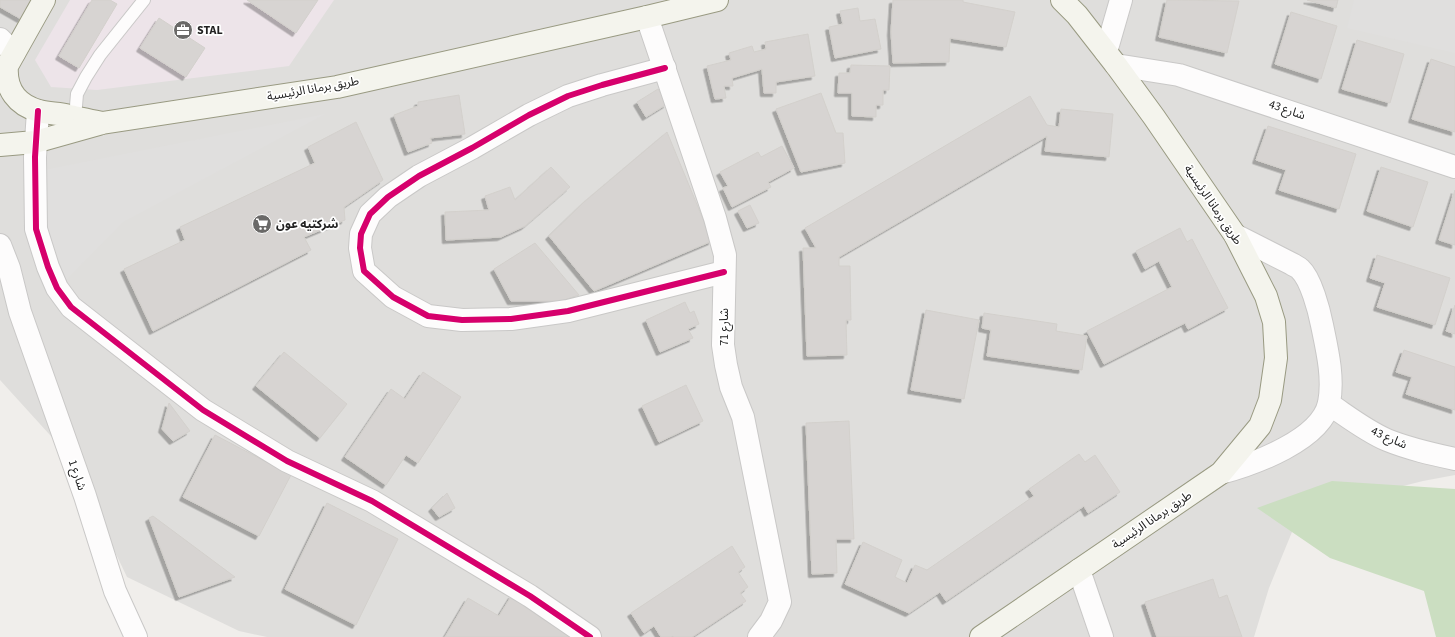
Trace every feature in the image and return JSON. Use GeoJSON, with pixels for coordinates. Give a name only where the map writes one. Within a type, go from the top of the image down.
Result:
{"type":"FeatureCollection","features":[{"type":"Feature","properties":{"kind":"main road","name":"طريق برمانا الرئيسية"},"geometry":{"type":"LineString","coordinates":[[44,0],[5,62],[14,97],[23,104],[38,111],[102,123],[337,87],[648,17],[682,4],[717,0]]}},
{"type":"Feature","properties":{"kind":"main road","name":"طريق برمانا الرئيسية"},"geometry":{"type":"LineString","coordinates":[[980,637],[1221,473],[1260,426],[1270,400],[1276,358],[1274,322],[1266,296],[1235,235],[1154,117],[1111,58],[1077,15],[1062,0]]}},
{"type":"Feature","properties":{"kind":"main road"},"geometry":{"type":"LineString","coordinates":[[0,145],[35,142],[102,123]]}},
{"type":"Feature","properties":{"kind":"street"},"geometry":{"type":"LineString","coordinates":[[1111,58],[1120,0]]}},
{"type":"Feature","properties":{"kind":"street","name":"شارع 71"},"geometry":{"type":"LineString","coordinates":[[648,17],[715,218],[725,255],[723,345],[726,366],[730,387],[743,417],[780,602],[771,621],[759,637]]}},
{"type":"Feature","properties":{"kind":"street","name":"شارع 43"},"geometry":{"type":"LineString","coordinates":[[1111,58],[1179,75],[1455,167]]}},
{"type":"Feature","properties":{"kind":"street"},"geometry":{"type":"LineString","coordinates":[[665,68],[568,96],[529,115],[472,148],[419,176],[388,197],[370,214],[360,234],[360,248],[364,271],[393,297],[428,316],[462,320],[511,319],[568,310],[724,272]]}},
{"type":"Feature","properties":{"kind":"street"},"geometry":{"type":"LineString","coordinates":[[38,111],[35,142],[35,210],[39,240],[57,288],[71,307],[128,353],[203,410],[287,462],[372,501],[530,596],[590,637]]}},
{"type":"Feature","properties":{"kind":"street"},"geometry":{"type":"LineString","coordinates":[[1221,473],[1256,462],[1308,434],[1320,420],[1329,404],[1329,361],[1321,322],[1308,279],[1300,269],[1292,264],[1235,235]]}},
{"type":"Feature","properties":{"kind":"street","name":"شارع 1"},"geometry":{"type":"LineString","coordinates":[[0,245],[9,268],[20,312],[116,591],[136,637]]}},
{"type":"Feature","properties":{"kind":"street"},"geometry":{"type":"LineString","coordinates":[[0,292],[20,312]]}},
{"type":"Feature","properties":{"kind":"street","name":"شارع 43"},"geometry":{"type":"LineString","coordinates":[[1329,404],[1358,424],[1386,439],[1417,451],[1455,459]]}},
{"type":"Feature","properties":{"kind":"street"},"geometry":{"type":"LineString","coordinates":[[1079,570],[1102,637]]}},
{"type":"Feature","properties":{"kind":"lane"},"geometry":{"type":"LineString","coordinates":[[75,118],[77,94],[86,77],[100,55],[144,0]]}},
{"type":"Feature","properties":{"kind":"shaded area"},"geometry":{"type":"Polygon","coordinates":[[[0,0],[1455,0],[1455,475],[1423,481],[1347,500],[1292,532],[1269,588],[1254,637],[267,637],[239,631],[127,577],[69,456],[0,380],[0,0]]]}},
{"type":"Feature","properties":{"kind":"shaded area","name":"STAL"},"geometry":{"type":"Polygon","coordinates":[[[70,0],[334,0],[289,66],[97,90],[51,87],[35,60],[70,0]]]}},
{"type":"Feature","properties":{"kind":"shaded area"},"geometry":{"type":"Polygon","coordinates":[[[1354,0],[1455,0],[1455,53],[1347,28],[1354,0]]]}},
{"type":"Feature","properties":{"kind":"shaded area"},"geometry":{"type":"Polygon","coordinates":[[[325,114],[123,222],[60,286],[38,230],[44,170],[325,114]]]}},
{"type":"Feature","properties":{"kind":"green space"},"geometry":{"type":"Polygon","coordinates":[[[1332,481],[1455,489],[1455,637],[1436,637],[1424,591],[1330,558],[1257,508],[1332,481]]]}},
{"type":"Feature","properties":{"kind":"building"},"geometry":{"type":"Polygon","coordinates":[[[0,0],[32,0],[21,19],[0,7],[0,0]]]}},
{"type":"Feature","properties":{"kind":"building"},"geometry":{"type":"Polygon","coordinates":[[[92,0],[110,0],[117,4],[79,68],[59,56],[92,0]]]}},
{"type":"Feature","properties":{"kind":"building"},"geometry":{"type":"Polygon","coordinates":[[[247,0],[318,0],[296,33],[247,0]]]}},
{"type":"Feature","properties":{"kind":"building"},"geometry":{"type":"Polygon","coordinates":[[[893,0],[963,0],[963,2],[1015,12],[1006,47],[950,38],[949,62],[893,63],[891,32],[893,0]]]}},
{"type":"Feature","properties":{"kind":"building"},"geometry":{"type":"Polygon","coordinates":[[[1167,0],[1239,1],[1227,53],[1159,37],[1167,0]]]}},
{"type":"Feature","properties":{"kind":"building"},"geometry":{"type":"Polygon","coordinates":[[[1307,0],[1338,0],[1336,8],[1307,0]]]}},
{"type":"Feature","properties":{"kind":"building"},"geometry":{"type":"Polygon","coordinates":[[[858,8],[860,21],[875,19],[881,49],[835,58],[829,27],[843,24],[840,11],[858,8]]]}},
{"type":"Feature","properties":{"kind":"building"},"geometry":{"type":"Polygon","coordinates":[[[1291,12],[1337,26],[1321,79],[1275,64],[1291,12]]]}},
{"type":"Feature","properties":{"kind":"building"},"geometry":{"type":"Polygon","coordinates":[[[159,18],[205,48],[186,77],[140,48],[159,18]]]}},
{"type":"Feature","properties":{"kind":"building"},"geometry":{"type":"Polygon","coordinates":[[[808,34],[815,76],[776,82],[776,93],[764,93],[762,69],[732,78],[733,86],[724,86],[726,98],[715,99],[707,66],[731,60],[729,53],[752,46],[754,52],[766,49],[765,42],[808,34]]]}},
{"type":"Feature","properties":{"kind":"building"},"geometry":{"type":"Polygon","coordinates":[[[1357,40],[1404,54],[1390,103],[1342,89],[1357,40]]]}},
{"type":"Feature","properties":{"kind":"building"},"geometry":{"type":"Polygon","coordinates":[[[1431,59],[1455,67],[1455,132],[1412,119],[1431,59]]]}},
{"type":"Feature","properties":{"kind":"building"},"geometry":{"type":"Polygon","coordinates":[[[851,65],[890,66],[889,90],[883,90],[883,105],[876,105],[876,117],[852,116],[852,93],[838,93],[839,73],[850,73],[851,65]]]}},
{"type":"Feature","properties":{"kind":"building"},"geometry":{"type":"Polygon","coordinates":[[[658,89],[667,104],[646,117],[637,102],[658,89]]]}},
{"type":"Feature","properties":{"kind":"building"},"geometry":{"type":"Polygon","coordinates":[[[821,93],[836,133],[843,133],[845,163],[801,172],[776,109],[821,93]]]}},
{"type":"Feature","properties":{"kind":"building"},"geometry":{"type":"Polygon","coordinates":[[[459,95],[465,134],[430,138],[432,143],[408,152],[394,115],[418,106],[418,102],[459,95]]]}},
{"type":"Feature","properties":{"kind":"building"},"geometry":{"type":"Polygon","coordinates":[[[1030,96],[1047,125],[1059,127],[1061,109],[1113,114],[1109,157],[1045,151],[1047,136],[839,257],[839,266],[850,266],[851,320],[846,320],[847,355],[807,356],[803,248],[816,248],[805,228],[1030,96]]]}},
{"type":"Feature","properties":{"kind":"building","name":"شركتيه عون"},"geometry":{"type":"Polygon","coordinates":[[[356,122],[383,180],[344,207],[345,220],[304,237],[311,250],[153,331],[124,269],[185,240],[180,227],[315,163],[308,147],[356,122]]]}},
{"type":"Feature","properties":{"kind":"building"},"geometry":{"type":"Polygon","coordinates":[[[1268,126],[1356,154],[1339,209],[1279,190],[1286,170],[1256,160],[1268,126]]]}},
{"type":"Feature","properties":{"kind":"building"},"geometry":{"type":"Polygon","coordinates":[[[667,132],[712,241],[594,291],[549,236],[584,202],[667,132]]]}},
{"type":"Feature","properties":{"kind":"building"},"geometry":{"type":"Polygon","coordinates":[[[782,146],[794,168],[768,182],[771,187],[732,207],[723,188],[728,186],[720,172],[758,152],[761,157],[782,146]]]}},
{"type":"Feature","properties":{"kind":"building"},"geometry":{"type":"Polygon","coordinates":[[[551,167],[570,187],[525,226],[501,237],[446,240],[445,212],[489,210],[485,196],[510,187],[515,200],[551,167]]]}},
{"type":"Feature","properties":{"kind":"building"},"geometry":{"type":"Polygon","coordinates":[[[1381,167],[1428,182],[1413,227],[1367,211],[1381,167]]]}},
{"type":"Feature","properties":{"kind":"building"},"geometry":{"type":"Polygon","coordinates":[[[1455,190],[1455,245],[1439,240],[1455,190]]]}},
{"type":"Feature","properties":{"kind":"building"},"geometry":{"type":"Polygon","coordinates":[[[750,205],[759,223],[747,228],[738,211],[750,205]]]}},
{"type":"Feature","properties":{"kind":"building"},"geometry":{"type":"Polygon","coordinates":[[[1180,228],[1187,242],[1192,239],[1228,308],[1188,329],[1185,323],[1104,364],[1087,331],[1172,287],[1159,261],[1145,269],[1136,251],[1180,228]]]}},
{"type":"Feature","properties":{"kind":"building"},"geometry":{"type":"Polygon","coordinates":[[[535,243],[579,295],[561,301],[511,301],[494,269],[535,243]]]}},
{"type":"Feature","properties":{"kind":"building"},"geometry":{"type":"Polygon","coordinates":[[[1377,255],[1450,278],[1435,325],[1377,307],[1385,283],[1370,278],[1377,255]]]}},
{"type":"Feature","properties":{"kind":"building"},"geometry":{"type":"Polygon","coordinates":[[[685,302],[690,313],[694,311],[699,324],[688,329],[693,338],[660,352],[646,320],[685,302]]]}},
{"type":"Feature","properties":{"kind":"building"},"geometry":{"type":"Polygon","coordinates":[[[1455,305],[1455,334],[1446,331],[1455,305]]]}},
{"type":"Feature","properties":{"kind":"building"},"geometry":{"type":"Polygon","coordinates":[[[926,310],[979,320],[964,399],[911,390],[926,310]]]}},
{"type":"Feature","properties":{"kind":"building"},"geometry":{"type":"Polygon","coordinates":[[[984,313],[1057,324],[1056,331],[1087,336],[1082,370],[987,356],[991,330],[982,328],[984,313]]]}},
{"type":"Feature","properties":{"kind":"building"},"geometry":{"type":"Polygon","coordinates":[[[1404,350],[1455,367],[1455,410],[1406,394],[1412,377],[1396,372],[1404,350]]]}},
{"type":"Feature","properties":{"kind":"building"},"geometry":{"type":"Polygon","coordinates":[[[284,352],[347,404],[320,438],[256,386],[284,352]]]}},
{"type":"Feature","properties":{"kind":"building"},"geometry":{"type":"Polygon","coordinates":[[[423,372],[461,397],[418,463],[406,455],[386,485],[345,457],[391,389],[405,399],[423,372]]]}},
{"type":"Feature","properties":{"kind":"building"},"geometry":{"type":"Polygon","coordinates":[[[686,385],[703,421],[659,442],[642,406],[686,385]]]}},
{"type":"Feature","properties":{"kind":"building"},"geometry":{"type":"Polygon","coordinates":[[[169,403],[190,431],[173,441],[162,429],[169,403]]]}},
{"type":"Feature","properties":{"kind":"building"},"geometry":{"type":"Polygon","coordinates":[[[849,421],[854,539],[836,539],[837,573],[812,574],[806,423],[849,421]]]}},
{"type":"Feature","properties":{"kind":"building"},"geometry":{"type":"Polygon","coordinates":[[[215,435],[291,475],[259,536],[183,497],[215,435]]]}},
{"type":"Feature","properties":{"kind":"building"},"geometry":{"type":"Polygon","coordinates":[[[1079,454],[1085,462],[1095,455],[1120,492],[1088,513],[1084,506],[946,601],[940,592],[909,613],[845,584],[863,542],[902,560],[895,577],[907,583],[915,565],[927,570],[1034,496],[1029,489],[1079,454]]]}},
{"type":"Feature","properties":{"kind":"building"},"geometry":{"type":"Polygon","coordinates":[[[447,493],[455,508],[439,517],[432,508],[447,493]]]}},
{"type":"Feature","properties":{"kind":"building"},"geometry":{"type":"Polygon","coordinates":[[[327,503],[398,539],[356,625],[285,589],[327,503]]]}},
{"type":"Feature","properties":{"kind":"building"},"geometry":{"type":"Polygon","coordinates":[[[153,516],[235,577],[179,597],[149,518],[153,516]]]}},
{"type":"Feature","properties":{"kind":"building"},"geometry":{"type":"Polygon","coordinates":[[[732,546],[745,567],[738,572],[748,587],[740,593],[746,601],[692,637],[661,637],[654,626],[644,633],[631,613],[732,546]]]}},
{"type":"Feature","properties":{"kind":"building"},"geometry":{"type":"Polygon","coordinates":[[[1213,579],[1219,598],[1227,595],[1242,637],[1157,637],[1145,602],[1213,579]]]}},
{"type":"Feature","properties":{"kind":"building"},"geometry":{"type":"Polygon","coordinates":[[[512,595],[582,637],[445,637],[468,598],[499,616],[512,595]]]}},
{"type":"Feature","properties":{"kind":"cycle path"},"geometry":{"type":"LineString","coordinates":[[665,68],[568,96],[529,115],[472,148],[419,176],[388,197],[370,214],[361,234],[360,248],[364,271],[393,297],[428,316],[462,320],[511,319],[568,311],[724,272]]}},
{"type":"Feature","properties":{"kind":"cycle path"},"geometry":{"type":"LineString","coordinates":[[38,111],[35,157],[36,229],[48,267],[57,288],[71,307],[203,410],[287,461],[372,501],[530,596],[590,637]]}},
{"type":"Feature","properties":{"kind":"place","name":"STAL"},"geometry":{"type":"Point","coordinates":[183,30]}},
{"type":"Feature","properties":{"kind":"place","name":"شركتيه عون"},"geometry":{"type":"Point","coordinates":[262,224]}}]}
